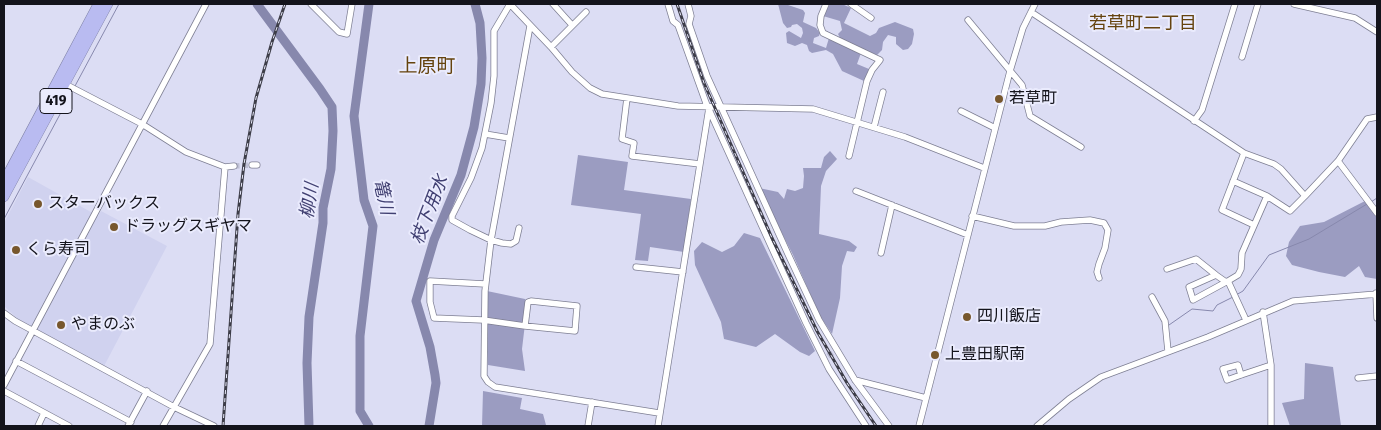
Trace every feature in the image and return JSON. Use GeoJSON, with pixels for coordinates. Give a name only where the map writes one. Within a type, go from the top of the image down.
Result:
{"type":"FeatureCollection","features":[{"type":"Feature","properties":{"kind":"highway","name":"419"},"geometry":{"type":"LineString","coordinates":[[4,181],[98,4]]}},
{"type":"Feature","properties":{"kind":"highway","name":"419"},"geometry":{"type":"LineString","coordinates":[[4,197],[70,87],[108,4]]}},
{"type":"Feature","properties":{"kind":"street"},"geometry":{"type":"LineString","coordinates":[[4,385],[206,4]]}},
{"type":"Feature","properties":{"kind":"street"},"geometry":{"type":"LineString","coordinates":[[311,4],[339,32],[347,34],[352,4]]}},
{"type":"Feature","properties":{"kind":"street"},"geometry":{"type":"LineString","coordinates":[[519,228],[518,238],[511,244],[491,240],[452,220],[452,216],[471,178],[482,148],[494,76],[494,31],[510,4],[572,72],[590,88],[606,95],[678,106],[806,108],[874,127],[984,168]]}},
{"type":"Feature","properties":{"kind":"street"},"geometry":{"type":"LineString","coordinates":[[553,4],[572,25]]}},
{"type":"Feature","properties":{"kind":"street"},"geometry":{"type":"LineString","coordinates":[[668,4],[673,21],[678,26],[709,107],[806,323],[830,354],[855,380],[889,426]]}},
{"type":"Feature","properties":{"kind":"street"},"geometry":{"type":"LineString","coordinates":[[688,4],[691,16],[688,24],[707,76],[819,320],[830,354],[866,426]]}},
{"type":"Feature","properties":{"kind":"street"},"geometry":{"type":"LineString","coordinates":[[826,4],[821,16],[820,25],[823,33],[880,60],[872,70],[867,81],[850,156]]}},
{"type":"Feature","properties":{"kind":"street"},"geometry":{"type":"LineString","coordinates":[[851,4],[871,18]]}},
{"type":"Feature","properties":{"kind":"street"},"geometry":{"type":"LineString","coordinates":[[919,426],[1010,71],[1023,28],[1035,4]]}},
{"type":"Feature","properties":{"kind":"street"},"geometry":{"type":"LineString","coordinates":[[1194,120],[1202,110],[1235,4]]}},
{"type":"Feature","properties":{"kind":"street"},"geometry":{"type":"LineString","coordinates":[[1242,58],[1258,4]]}},
{"type":"Feature","properties":{"kind":"street"},"geometry":{"type":"LineString","coordinates":[[1294,4],[1355,18],[1377,32]]}},
{"type":"Feature","properties":{"kind":"street"},"geometry":{"type":"LineString","coordinates":[[551,47],[586,12]]}},
{"type":"Feature","properties":{"kind":"street"},"geometry":{"type":"LineString","coordinates":[[1031,12],[1244,153],[1274,164],[1305,196]]}},
{"type":"Feature","properties":{"kind":"street"},"geometry":{"type":"LineString","coordinates":[[968,20],[985,38],[1022,85],[1030,116],[1081,146]]}},
{"type":"Feature","properties":{"kind":"street"},"geometry":{"type":"LineString","coordinates":[[530,26],[491,240],[485,284],[484,376],[495,387],[659,413]]}},
{"type":"Feature","properties":{"kind":"street"},"geometry":{"type":"LineString","coordinates":[[70,87],[142,124],[186,152],[225,167],[234,166]]}},
{"type":"Feature","properties":{"kind":"street"},"geometry":{"type":"LineString","coordinates":[[874,127],[883,92]]}},
{"type":"Feature","properties":{"kind":"street"},"geometry":{"type":"LineString","coordinates":[[627,98],[622,140],[634,143],[632,156],[700,164]]}},
{"type":"Feature","properties":{"kind":"street"},"geometry":{"type":"LineString","coordinates":[[658,426],[709,107]]}},
{"type":"Feature","properties":{"kind":"street"},"geometry":{"type":"LineString","coordinates":[[961,111],[995,128]]}},
{"type":"Feature","properties":{"kind":"street"},"geometry":{"type":"LineString","coordinates":[[1233,181],[1267,196],[1290,211],[1338,160],[1367,119],[1377,117]]}},
{"type":"Feature","properties":{"kind":"street"},"geometry":{"type":"LineString","coordinates":[[485,134],[509,138]]}},
{"type":"Feature","properties":{"kind":"street"},"geometry":{"type":"LineString","coordinates":[[1244,153],[1222,210],[1254,225]]}},
{"type":"Feature","properties":{"kind":"street"},"geometry":{"type":"LineString","coordinates":[[1338,160],[1377,213]]}},
{"type":"Feature","properties":{"kind":"street"},"geometry":{"type":"LineString","coordinates":[[163,426],[210,344],[225,167]]}},
{"type":"Feature","properties":{"kind":"street"},"geometry":{"type":"LineString","coordinates":[[856,191],[968,235]]}},
{"type":"Feature","properties":{"kind":"street"},"geometry":{"type":"LineString","coordinates":[[1216,275],[1189,287],[1193,300],[1238,275],[1241,269],[1242,253],[1267,196]]}},
{"type":"Feature","properties":{"kind":"street"},"geometry":{"type":"LineString","coordinates":[[881,252],[892,205]]}},
{"type":"Feature","properties":{"kind":"street"},"geometry":{"type":"LineString","coordinates":[[972,216],[1014,226],[1045,226],[1061,222],[1090,220],[1104,222],[1108,230],[1105,248],[1098,264],[1097,272],[1099,278]]}},
{"type":"Feature","properties":{"kind":"street"},"geometry":{"type":"LineString","coordinates":[[1167,268],[1196,259],[1227,282],[1246,320]]}},
{"type":"Feature","properties":{"kind":"street"},"geometry":{"type":"LineString","coordinates":[[636,267],[682,272]]}},
{"type":"Feature","properties":{"kind":"street"},"geometry":{"type":"LineString","coordinates":[[485,284],[430,281],[430,302],[436,319],[484,320],[525,326],[575,331],[577,306],[528,302],[525,326]]}},
{"type":"Feature","properties":{"kind":"street"},"geometry":{"type":"LineString","coordinates":[[1037,426],[1069,399],[1100,378],[1208,337],[1293,300],[1377,293],[1377,318]]}},
{"type":"Feature","properties":{"kind":"street"},"geometry":{"type":"LineString","coordinates":[[1152,296],[1165,321],[1168,351]]}},
{"type":"Feature","properties":{"kind":"street"},"geometry":{"type":"LineString","coordinates":[[1263,312],[1271,365],[1271,426]]}},
{"type":"Feature","properties":{"kind":"street"},"geometry":{"type":"LineString","coordinates":[[4,313],[174,407],[214,426]]}},
{"type":"Feature","properties":{"kind":"street"},"geometry":{"type":"LineString","coordinates":[[16,361],[130,424],[147,392]]}},
{"type":"Feature","properties":{"kind":"street"},"geometry":{"type":"LineString","coordinates":[[1241,375],[1271,365]]}},
{"type":"Feature","properties":{"kind":"street"},"geometry":{"type":"LineString","coordinates":[[1358,378],[1377,376]]}},
{"type":"Feature","properties":{"kind":"street"},"geometry":{"type":"LineString","coordinates":[[855,380],[926,398]]}},
{"type":"Feature","properties":{"kind":"street"},"geometry":{"type":"LineString","coordinates":[[4,391],[69,426]]}},
{"type":"Feature","properties":{"kind":"street"},"geometry":{"type":"LineString","coordinates":[[588,426],[592,402]]}},
{"type":"Feature","properties":{"kind":"street"},"geometry":{"type":"LineString","coordinates":[[38,426],[44,413]]}},
{"type":"Feature","properties":{"kind":"shaded area"},"geometry":{"type":"Polygon","coordinates":[[[778,4],[785,4],[803,10],[805,13],[803,22],[816,28],[820,33],[819,36],[814,38],[813,43],[826,48],[829,38],[861,53],[857,64],[869,69],[864,81],[842,71],[833,54],[826,50],[812,53],[807,45],[802,43],[795,46],[787,43],[786,33],[789,31],[801,38],[802,28],[797,24],[787,28],[783,23],[778,4]]]}},
{"type":"Feature","properties":{"kind":"shaded area"},"geometry":{"type":"Polygon","coordinates":[[[830,4],[842,4],[851,8],[844,23],[870,36],[876,33],[879,28],[895,22],[913,29],[912,44],[908,49],[903,50],[896,44],[896,37],[888,35],[883,42],[882,50],[877,55],[841,40],[838,34],[842,30],[840,21],[823,16],[830,4]]]}},
{"type":"Feature","properties":{"kind":"shaded area"},"geometry":{"type":"Polygon","coordinates":[[[830,151],[837,159],[826,171],[821,186],[819,234],[849,241],[857,247],[854,252],[847,251],[842,266],[840,298],[832,334],[820,316],[793,255],[759,188],[778,192],[784,199],[787,189],[795,191],[803,188],[803,168],[821,168],[824,157],[830,151]]]}},
{"type":"Feature","properties":{"kind":"shaded area"},"geometry":{"type":"Polygon","coordinates":[[[578,155],[628,162],[624,190],[691,199],[684,252],[650,247],[648,261],[635,260],[641,214],[571,205],[578,155]]]}},
{"type":"Feature","properties":{"kind":"shaded area"},"geometry":{"type":"Polygon","coordinates":[[[28,177],[98,216],[101,211],[167,246],[102,370],[18,319],[4,306],[4,223],[28,177]]]}},
{"type":"Feature","properties":{"kind":"shaded area"},"geometry":{"type":"Polygon","coordinates":[[[1365,201],[1377,218],[1377,279],[1365,277],[1359,266],[1345,277],[1292,265],[1286,256],[1289,242],[1300,226],[1324,222],[1365,201]]]}},
{"type":"Feature","properties":{"kind":"shaded area"},"geometry":{"type":"Polygon","coordinates":[[[744,233],[760,238],[815,351],[809,356],[800,352],[775,334],[756,347],[724,339],[721,322],[695,265],[694,251],[702,242],[722,252],[734,246],[744,233]]]}},
{"type":"Feature","properties":{"kind":"shaded area"},"geometry":{"type":"Polygon","coordinates":[[[487,291],[525,299],[527,307],[522,349],[525,371],[488,365],[487,291]]]}},
{"type":"Feature","properties":{"kind":"shaded area"},"geometry":{"type":"Polygon","coordinates":[[[1305,363],[1333,367],[1341,426],[1290,426],[1282,403],[1304,399],[1305,363]]]}},
{"type":"Feature","properties":{"kind":"shaded area"},"geometry":{"type":"Polygon","coordinates":[[[483,391],[522,398],[520,409],[543,414],[546,425],[557,426],[482,426],[483,391]]]}},
{"type":"Feature","properties":{"kind":"waterway"},"geometry":{"type":"LineString","coordinates":[[75,86],[119,4]]}},
{"type":"Feature","properties":{"kind":"waterway","name":"柳川"},"geometry":{"type":"LineString","coordinates":[[257,4],[332,107],[331,169],[323,208],[323,223],[309,317],[307,363],[309,426]]}},
{"type":"Feature","properties":{"kind":"waterway","name":"篭川"},"geometry":{"type":"LineString","coordinates":[[369,4],[354,116],[364,200],[373,226],[360,336],[360,411],[369,426]]}},
{"type":"Feature","properties":{"kind":"waterway","name":"枝下用水"},"geometry":{"type":"LineString","coordinates":[[429,426],[436,383],[430,347],[416,301],[434,240],[461,175],[474,127],[481,84],[482,58],[480,23],[475,4]]}},
{"type":"Feature","properties":{"kind":"waterway"},"geometry":{"type":"LineString","coordinates":[[4,219],[73,90]]}},
{"type":"Feature","properties":{"kind":"waterway"},"geometry":{"type":"LineString","coordinates":[[1371,202],[1377,198]]}},
{"type":"Feature","properties":{"kind":"waterway"},"geometry":{"type":"LineString","coordinates":[[1236,295],[1243,291],[1269,255],[1309,239],[1367,204]]}},
{"type":"Feature","properties":{"kind":"waterway"},"geometry":{"type":"LineString","coordinates":[[1169,325],[1192,309],[1213,311],[1217,305],[1233,297]]}},
{"type":"Feature","properties":{"kind":"tunnel"},"geometry":{"type":"LineString","coordinates":[[234,166],[252,165]]}},
{"type":"Feature","properties":{"kind":"tunnel"},"geometry":{"type":"LineString","coordinates":[[828,356],[834,352]]}},
{"type":"Feature","properties":{"kind":"railway"},"geometry":{"type":"LineString","coordinates":[[223,426],[238,214],[244,164],[256,98],[285,4]]}},
{"type":"Feature","properties":{"kind":"railway"},"geometry":{"type":"LineString","coordinates":[[677,4],[704,83],[772,238],[817,331],[847,383],[876,426]]}},
{"type":"Feature","properties":{"kind":"place","name":"若草町"},"geometry":{"type":"Point","coordinates":[999,99]}},
{"type":"Feature","properties":{"kind":"place","name":"スターバックス"},"geometry":{"type":"Point","coordinates":[38,204]}},
{"type":"Feature","properties":{"kind":"place","name":"ドラッグスギヤマ"},"geometry":{"type":"Point","coordinates":[114,227]}},
{"type":"Feature","properties":{"kind":"place","name":"くら寿司"},"geometry":{"type":"Point","coordinates":[16,250]}},
{"type":"Feature","properties":{"kind":"place","name":"四川飯店"},"geometry":{"type":"Point","coordinates":[967,317]}},
{"type":"Feature","properties":{"kind":"place","name":"やまのぶ"},"geometry":{"type":"Point","coordinates":[61,325]}},
{"type":"Feature","properties":{"kind":"place","name":"上豊田駅南"},"geometry":{"type":"Point","coordinates":[935,355]}},
{"type":"Feature","properties":{"kind":"district","name":"若草町二丁目"},"geometry":{"type":"Point","coordinates":[1143,24]}},
{"type":"Feature","properties":{"kind":"district","name":"上原町"},"geometry":{"type":"Point","coordinates":[427,67]}}]}
